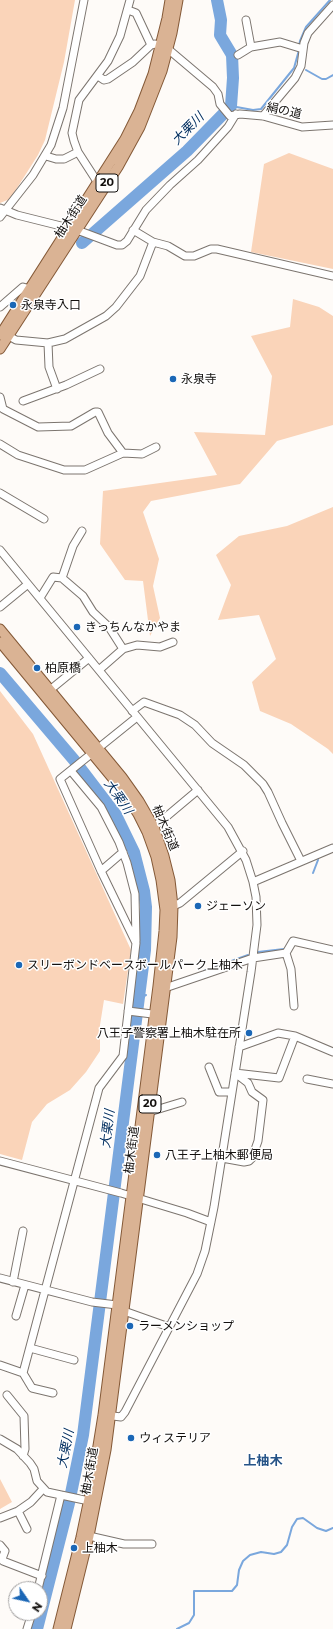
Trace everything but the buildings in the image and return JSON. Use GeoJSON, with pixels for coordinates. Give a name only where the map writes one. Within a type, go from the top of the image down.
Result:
{"type":"FeatureCollection","features":[{"type":"Feature","properties":{"kind":"main road","name":"柚木街道"},"geometry":{"type":"LineString","coordinates":[[0,349],[3,333],[30,289],[78,230],[98,183],[122,145],[139,111],[164,48],[170,0]]}},
{"type":"Feature","properties":{"kind":"main road","name":"柚木街道"},"geometry":{"type":"LineString","coordinates":[[3,333],[78,230],[140,127],[153,97],[164,48],[178,0]]}},
{"type":"Feature","properties":{"kind":"main road","name":"柚木街道"},"geometry":{"type":"LineString","coordinates":[[1,638],[50,690],[95,751],[138,814],[147,832],[156,857],[163,893],[165,915],[153,1014],[135,1198]]}},
{"type":"Feature","properties":{"kind":"main road","name":"柚木街道"},"geometry":{"type":"LineString","coordinates":[[1,638],[95,751],[136,794],[154,827],[168,869],[173,906],[172,937],[165,988],[153,1014],[149,1112],[135,1198],[120,1308],[106,1416],[101,1478],[89,1536],[66,1629]]}},
{"type":"Feature","properties":{"kind":"main road","name":"柚木街道"},"geometry":{"type":"LineString","coordinates":[[58,1629],[89,1501],[106,1416]]}},
{"type":"Feature","properties":{"kind":"street"},"geometry":{"type":"LineString","coordinates":[[0,217],[3,209],[33,175],[46,156],[56,134],[63,108],[84,0]]}},
{"type":"Feature","properties":{"kind":"street"},"geometry":{"type":"LineString","coordinates":[[98,183],[78,152],[72,133],[79,100],[98,76],[115,48],[130,0]]}},
{"type":"Feature","properties":{"kind":"street"},"geometry":{"type":"LineString","coordinates":[[263,116],[295,78],[301,66],[304,43],[308,33],[333,5]]}},
{"type":"Feature","properties":{"kind":"street"},"geometry":{"type":"LineString","coordinates":[[3,209],[17,215],[78,230],[117,245],[122,245],[146,210],[170,185],[198,160],[228,127],[233,115],[220,104],[218,94],[213,87],[164,48],[151,44],[136,13],[128,10]]}},
{"type":"Feature","properties":{"kind":"street"},"geometry":{"type":"LineString","coordinates":[[246,20],[251,47]]}},
{"type":"Feature","properties":{"kind":"street"},"geometry":{"type":"LineString","coordinates":[[238,55],[251,47],[280,42],[303,49]]}},
{"type":"Feature","properties":{"kind":"street"},"geometry":{"type":"LineString","coordinates":[[98,76],[104,80],[117,74],[133,62],[151,44]]}},
{"type":"Feature","properties":{"kind":"street","name":"絹の道"},"geometry":{"type":"LineString","coordinates":[[233,115],[240,114],[263,116],[296,126],[333,124]]}},
{"type":"Feature","properties":{"kind":"street"},"geometry":{"type":"LineString","coordinates":[[46,156],[64,160],[78,152]]}},
{"type":"Feature","properties":{"kind":"street"},"geometry":{"type":"LineString","coordinates":[[133,230],[153,242],[168,246],[185,256],[194,256],[217,248],[333,276]]}},
{"type":"Feature","properties":{"kind":"street"},"geometry":{"type":"LineString","coordinates":[[3,333],[16,340],[48,342],[65,339],[112,312],[140,276],[153,242]]}},
{"type":"Feature","properties":{"kind":"street"},"geometry":{"type":"LineString","coordinates":[[0,307],[22,287],[30,289]]}},
{"type":"Feature","properties":{"kind":"street"},"geometry":{"type":"LineString","coordinates":[[48,342],[49,367],[57,388]]}},
{"type":"Feature","properties":{"kind":"street"},"geometry":{"type":"LineString","coordinates":[[23,400],[57,388],[100,369]]}},
{"type":"Feature","properties":{"kind":"street"},"geometry":{"type":"LineString","coordinates":[[0,397],[1,411],[38,427],[71,426],[95,412],[98,412],[101,415],[108,433],[124,453]]}},
{"type":"Feature","properties":{"kind":"street"},"geometry":{"type":"LineString","coordinates":[[0,444],[18,455],[64,470],[85,470],[124,453],[142,454],[156,447]]}},
{"type":"Feature","properties":{"kind":"street"},"geometry":{"type":"LineString","coordinates":[[0,492],[44,519]]}},
{"type":"Feature","properties":{"kind":"street"},"geometry":{"type":"LineString","coordinates":[[62,578],[73,546],[82,531]]}},
{"type":"Feature","properties":{"kind":"street"},"geometry":{"type":"LineString","coordinates":[[0,550],[228,828],[243,851],[254,882],[257,915],[253,958],[207,1245],[199,1269],[124,1415],[121,1417],[106,1416]]}},
{"type":"Feature","properties":{"kind":"street"},"geometry":{"type":"LineString","coordinates":[[40,598],[53,577],[62,578],[83,596],[93,612],[110,627],[123,649]]}},
{"type":"Feature","properties":{"kind":"street"},"geometry":{"type":"LineString","coordinates":[[0,607],[28,584]]}},
{"type":"Feature","properties":{"kind":"street"},"geometry":{"type":"LineString","coordinates":[[99,670],[123,649],[137,645],[160,647],[173,642]]}},
{"type":"Feature","properties":{"kind":"street"},"geometry":{"type":"LineString","coordinates":[[50,690],[89,658]]}},
{"type":"Feature","properties":{"kind":"street"},"geometry":{"type":"LineString","coordinates":[[132,711],[144,702],[180,715],[194,725],[212,743],[244,765],[263,784],[268,792],[301,860]]}},
{"type":"Feature","properties":{"kind":"street"},"geometry":{"type":"LineString","coordinates":[[136,943],[101,871],[60,779],[137,717]]}},
{"type":"Feature","properties":{"kind":"street"},"geometry":{"type":"LineString","coordinates":[[23,1373],[99,1088],[122,1056],[136,943],[135,894],[132,878],[123,852],[101,807],[72,770]]}},
{"type":"Feature","properties":{"kind":"street"},"geometry":{"type":"LineString","coordinates":[[154,827],[198,790]]}},
{"type":"Feature","properties":{"kind":"street"},"geometry":{"type":"LineString","coordinates":[[254,882],[301,860],[333,848]]}},
{"type":"Feature","properties":{"kind":"street"},"geometry":{"type":"LineString","coordinates":[[173,906],[180,903],[243,851]]}},
{"type":"Feature","properties":{"kind":"street"},"geometry":{"type":"LineString","coordinates":[[101,871],[123,852]]}},
{"type":"Feature","properties":{"kind":"street"},"geometry":{"type":"LineString","coordinates":[[294,1006],[291,969],[286,953],[293,941],[333,950]]}},
{"type":"Feature","properties":{"kind":"street"},"geometry":{"type":"LineString","coordinates":[[165,988],[253,958],[286,953]]}},
{"type":"Feature","properties":{"kind":"street"},"geometry":{"type":"LineString","coordinates":[[128,1011],[153,1014]]}},
{"type":"Feature","properties":{"kind":"street"},"geometry":{"type":"LineString","coordinates":[[239,1047],[278,1033],[295,1036],[333,1052]]}},
{"type":"Feature","properties":{"kind":"street"},"geometry":{"type":"LineString","coordinates":[[235,1072],[279,1078],[295,1036]]}},
{"type":"Feature","properties":{"kind":"street"},"geometry":{"type":"LineString","coordinates":[[209,1067],[219,1092],[232,1092]]}},
{"type":"Feature","properties":{"kind":"street"},"geometry":{"type":"LineString","coordinates":[[222,1158],[244,1162],[249,1161],[252,1158],[258,1141],[263,1100],[252,1092],[248,1083],[235,1072]]}},
{"type":"Feature","properties":{"kind":"street"},"geometry":{"type":"LineString","coordinates":[[307,1080],[333,1084]]}},
{"type":"Feature","properties":{"kind":"street"},"geometry":{"type":"LineString","coordinates":[[149,1112],[182,1102]]}},
{"type":"Feature","properties":{"kind":"street"},"geometry":{"type":"LineString","coordinates":[[0,1161],[121,1193],[187,1213],[211,1222]]}},
{"type":"Feature","properties":{"kind":"street"},"geometry":{"type":"LineString","coordinates":[[13,1282],[24,1231]]}},
{"type":"Feature","properties":{"kind":"street"},"geometry":{"type":"LineString","coordinates":[[0,1278],[92,1302],[107,1304],[169,1327]]}},
{"type":"Feature","properties":{"kind":"street"},"geometry":{"type":"LineString","coordinates":[[16,1316],[24,1285]]}},
{"type":"Feature","properties":{"kind":"street"},"geometry":{"type":"LineString","coordinates":[[30,1348],[74,1360]]}},
{"type":"Feature","properties":{"kind":"street"},"geometry":{"type":"LineString","coordinates":[[0,1364],[23,1373],[32,1388],[53,1393]]}},
{"type":"Feature","properties":{"kind":"street"},"geometry":{"type":"LineString","coordinates":[[6,1395],[24,1416],[25,1449],[23,1456]]}},
{"type":"Feature","properties":{"kind":"street"},"geometry":{"type":"LineString","coordinates":[[0,1439],[17,1449],[34,1469],[37,1481],[47,1492],[89,1501]]}},
{"type":"Feature","properties":{"kind":"street"},"geometry":{"type":"LineString","coordinates":[[0,1518],[18,1511],[31,1502],[43,1489]]}},
{"type":"Feature","properties":{"kind":"street"},"geometry":{"type":"LineString","coordinates":[[40,1581],[63,1496]]}},
{"type":"Feature","properties":{"kind":"street"},"geometry":{"type":"LineString","coordinates":[[18,1511],[27,1529]]}},
{"type":"Feature","properties":{"kind":"street"},"geometry":{"type":"LineString","coordinates":[[89,1536],[124,1544],[152,1544]]}},
{"type":"Feature","properties":{"kind":"street"},"geometry":{"type":"LineString","coordinates":[[0,1545],[5,1551],[2,1559],[3,1561],[42,1576]]}},
{"type":"Feature","properties":{"kind":"shaded area"},"geometry":{"type":"Polygon","coordinates":[[[0,0],[75,0],[64,62],[45,140],[38,155],[10,199],[0,203],[0,0]]]}},
{"type":"Feature","properties":{"kind":"shaded area"},"geometry":{"type":"Polygon","coordinates":[[[289,153],[333,169],[333,269],[251,252],[264,164],[289,153]]]}},
{"type":"Feature","properties":{"kind":"shaded area"},"geometry":{"type":"Polygon","coordinates":[[[293,299],[319,307],[333,316],[333,425],[277,441],[240,484],[151,501],[143,512],[159,559],[153,586],[160,618],[150,636],[143,581],[125,580],[100,544],[103,491],[217,475],[194,432],[265,435],[272,376],[251,336],[290,327],[293,299]]]}},
{"type":"Feature","properties":{"kind":"shaded area"},"geometry":{"type":"Polygon","coordinates":[[[333,507],[333,754],[291,724],[260,711],[252,682],[276,659],[259,615],[218,620],[231,585],[216,555],[239,536],[287,526],[333,507]]]}},
{"type":"Feature","properties":{"kind":"shaded area"},"geometry":{"type":"Polygon","coordinates":[[[0,691],[33,734],[131,950],[123,1004],[104,1000],[100,1025],[100,1051],[86,1072],[70,1090],[47,1104],[32,1122],[22,1160],[0,1154],[0,691]]]}},
{"type":"Feature","properties":{"kind":"shaded area"},"geometry":{"type":"Polygon","coordinates":[[[0,1479],[12,1502],[0,1509],[0,1479]]]}},
{"type":"Feature","properties":{"kind":"waterway","name":"大栗川"},"geometry":{"type":"LineString","coordinates":[[82,243],[187,151],[231,106],[233,78],[232,55],[220,35],[221,20],[217,0]]}},
{"type":"Feature","properties":{"kind":"waterway"},"geometry":{"type":"LineString","coordinates":[[299,46],[306,27],[330,0]]}},
{"type":"Feature","properties":{"kind":"waterway"},"geometry":{"type":"LineString","coordinates":[[231,106],[253,110],[261,109],[294,68],[299,50]]}},
{"type":"Feature","properties":{"kind":"waterway"},"geometry":{"type":"LineString","coordinates":[[306,70],[322,79],[326,79],[333,75]]}},
{"type":"Feature","properties":{"kind":"waterway","name":"大栗川"},"geometry":{"type":"LineString","coordinates":[[0,673],[74,760],[116,815],[134,852],[144,891],[146,907],[145,950],[83,1435],[69,1503],[37,1629]]}},
{"type":"Feature","properties":{"kind":"waterway"},"geometry":{"type":"LineString","coordinates":[[313,873],[318,860]]}},
{"type":"Feature","properties":{"kind":"waterway"},"geometry":{"type":"LineString","coordinates":[[258,952],[284,949]]}},
{"type":"Feature","properties":{"kind":"waterway"},"geometry":{"type":"LineString","coordinates":[[204,971],[248,955]]}},
{"type":"Feature","properties":{"kind":"waterway","name":"大栗川"},"geometry":{"type":"LineString","coordinates":[[138,999],[146,995]]}},
{"type":"Feature","properties":{"kind":"waterway"},"geometry":{"type":"LineString","coordinates":[[177,1629],[189,1623],[194,1615],[194,1591],[232,1591],[237,1585],[239,1570],[243,1561],[250,1555],[261,1552],[274,1554],[281,1552],[287,1545],[292,1527],[297,1519],[303,1518],[317,1528],[326,1531],[333,1528]]}},
{"type":"Feature","properties":{"kind":"place","name":"永泉寺入口"},"geometry":{"type":"Point","coordinates":[13,305]}},
{"type":"Feature","properties":{"kind":"place","name":"永泉寺"},"geometry":{"type":"Point","coordinates":[173,379]}},
{"type":"Feature","properties":{"kind":"place","name":"きっちんなかやま"},"geometry":{"type":"Point","coordinates":[77,627]}},
{"type":"Feature","properties":{"kind":"place","name":"柏原橋"},"geometry":{"type":"Point","coordinates":[37,668]}},
{"type":"Feature","properties":{"kind":"place","name":"ジェーソン"},"geometry":{"type":"Point","coordinates":[198,906]}},
{"type":"Feature","properties":{"kind":"place","name":"スリーボンドベースボールパーク上柚木"},"geometry":{"type":"Point","coordinates":[19,965]}},
{"type":"Feature","properties":{"kind":"place","name":"八王子警察署上柚木駐在所"},"geometry":{"type":"Point","coordinates":[249,1033]}},
{"type":"Feature","properties":{"kind":"place","name":"八王子上柚木郵便局"},"geometry":{"type":"Point","coordinates":[157,1155]}},
{"type":"Feature","properties":{"kind":"place","name":"ラーメンショップ"},"geometry":{"type":"Point","coordinates":[130,1326]}},
{"type":"Feature","properties":{"kind":"place","name":"ウィステリア"},"geometry":{"type":"Point","coordinates":[131,1438]}},
{"type":"Feature","properties":{"kind":"place","name":"上柚木"},"geometry":{"type":"Point","coordinates":[74,1548]}},
{"type":"Feature","properties":{"kind":"district","name":"上柚木"},"geometry":{"type":"Point","coordinates":[263,1461]}}]}
